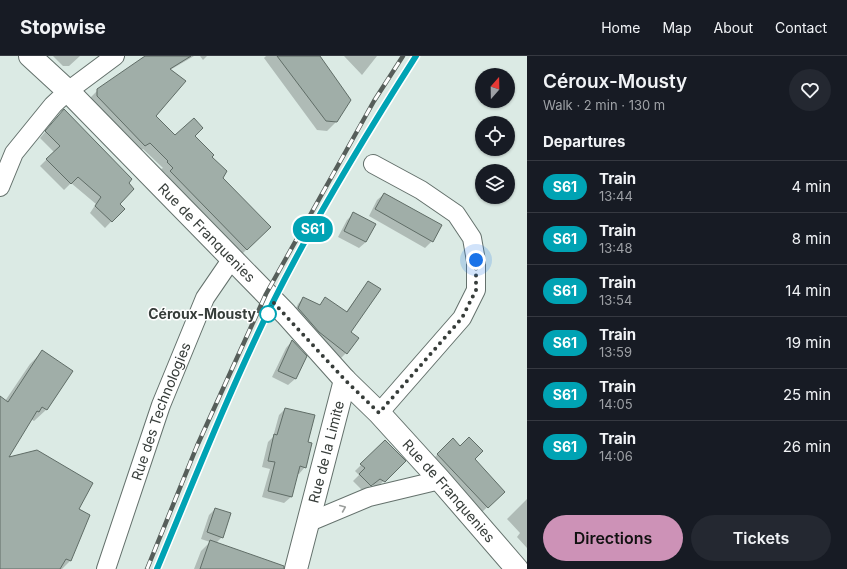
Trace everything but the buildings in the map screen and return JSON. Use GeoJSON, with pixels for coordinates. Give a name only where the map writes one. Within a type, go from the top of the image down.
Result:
{"type":"FeatureCollection","features":[{"type":"Feature","properties":{"kind":"street","name":"Rue de Franquenies"},"geometry":{"type":"LineString","coordinates":[[30,56],[68,91],[231,260],[286,314],[345,380],[379,413],[440,480],[517,569]]}},
{"type":"Feature","properties":{"kind":"street"},"geometry":{"type":"LineString","coordinates":[[0,187],[14,153],[53,105],[68,91],[115,56]]}},
{"type":"Feature","properties":{"kind":"street"},"geometry":{"type":"LineString","coordinates":[[373,164],[421,190],[456,214],[472,238],[476,260],[476,290],[462,318],[379,413]]}},
{"type":"Feature","properties":{"kind":"street","name":"Rue des Technologies"},"geometry":{"type":"LineString","coordinates":[[106,569],[161,405],[205,298],[231,260]]}},
{"type":"Feature","properties":{"kind":"street","name":"Rue de la Limite"},"geometry":{"type":"LineString","coordinates":[[296,569],[345,380]]}},
{"type":"Feature","properties":{"kind":"street","name":"Rue de la Limite"},"geometry":{"type":"LineString","coordinates":[[307,523],[369,497],[440,480]]}},
{"type":"Feature","properties":{"kind":"railway"},"geometry":{"type":"LineString","coordinates":[[147,569],[197,446],[266,294],[374,101],[403,56]]}},
{"type":"Feature","properties":{"kind":"railway"},"geometry":{"type":"LineString","coordinates":[[157,569],[227,401],[273,302],[306,239],[341,178],[416,56]]}},
{"type":"Feature","properties":{"kind":"train","name":"S61"},"geometry":{"type":"LineString","coordinates":[[157,569],[206,451],[273,302],[384,106],[416,56]]}},
{"type":"Feature","properties":{"kind":"place","name":"Céroux-Mousty"},"geometry":{"type":"Point","coordinates":[268,314]}},
{"type":"Feature","properties":{"kind":"route"},"geometry":{"type":"LineString","coordinates":[[268,314],[273,302],[286,314],[345,380],[379,413],[462,318],[476,290],[476,260]]}}]}
